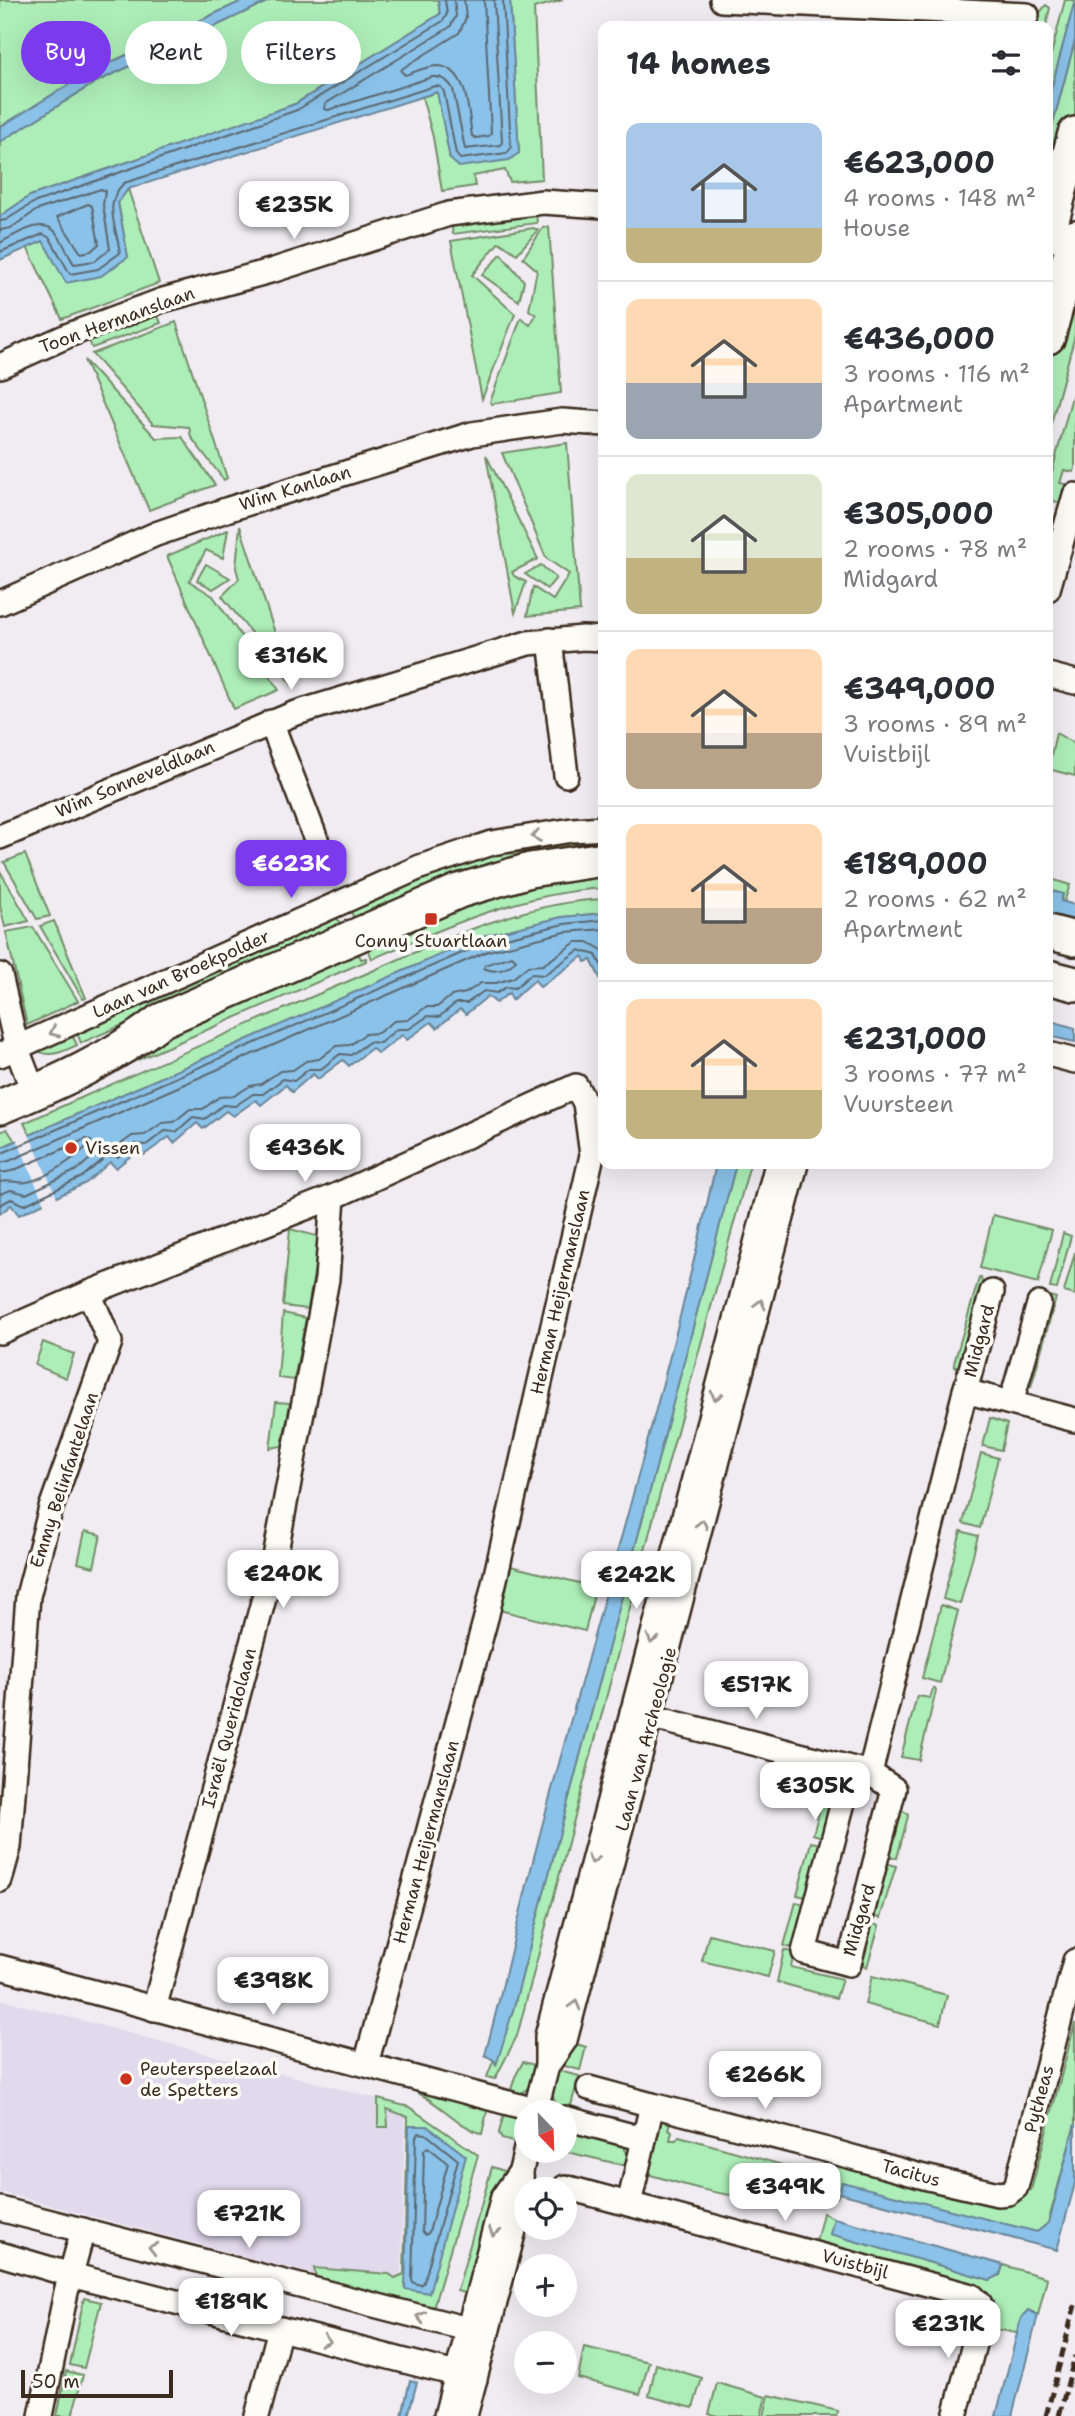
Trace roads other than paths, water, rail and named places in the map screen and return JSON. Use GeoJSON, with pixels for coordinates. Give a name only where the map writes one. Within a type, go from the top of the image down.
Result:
{"type":"FeatureCollection","features":[{"type":"Feature","properties":{"kind":"main road"},"geometry":{"type":"LineString","coordinates":[[1053,216],[1075,134]]}},
{"type":"Feature","properties":{"kind":"main road"},"geometry":{"type":"LineString","coordinates":[[1053,316],[1067,256]]}},
{"type":"Feature","properties":{"kind":"main road","name":"Laan van Broekpolder"},"geometry":{"type":"LineString","coordinates":[[0,1107],[15,1071],[87,1068],[160,1021],[459,891],[530,870],[598,860]]}},
{"type":"Feature","properties":{"kind":"main road"},"geometry":{"type":"LineString","coordinates":[[1053,933],[1075,939]]}},
{"type":"Feature","properties":{"kind":"main road"},"geometry":{"type":"LineString","coordinates":[[1053,977],[1075,984]]}},
{"type":"Feature","properties":{"kind":"street"},"geometry":{"type":"LineString","coordinates":[[722,0],[1028,14]]}},
{"type":"Feature","properties":{"kind":"street","name":"Toon Hermanslaan"},"geometry":{"type":"LineString","coordinates":[[0,366],[69,335],[163,300],[287,266],[449,214],[542,202],[598,206]]}},
{"type":"Feature","properties":{"kind":"street","name":"Wim Kanlaan"},"geometry":{"type":"LineString","coordinates":[[0,604],[156,534],[472,434],[562,421],[598,424]]}},
{"type":"Feature","properties":{"kind":"street"},"geometry":{"type":"LineString","coordinates":[[1053,572],[1075,495]]}},
{"type":"Feature","properties":{"kind":"street","name":"Wim Sonneveldlaan"},"geometry":{"type":"LineString","coordinates":[[0,837],[271,722],[528,643],[598,639]]}},
{"type":"Feature","properties":{"kind":"street"},"geometry":{"type":"LineString","coordinates":[[550,640],[566,775]]}},
{"type":"Feature","properties":{"kind":"street"},"geometry":{"type":"LineString","coordinates":[[1053,676],[1075,681]]}},
{"type":"Feature","properties":{"kind":"street"},"geometry":{"type":"LineString","coordinates":[[271,722],[317,842]]}},
{"type":"Feature","properties":{"kind":"street","name":"Laan van Broekpolder"},"geometry":{"type":"LineString","coordinates":[[15,1071],[420,867],[492,843],[598,828]]}},
{"type":"Feature","properties":{"kind":"street"},"geometry":{"type":"LineString","coordinates":[[0,975],[15,1071]]}},
{"type":"Feature","properties":{"kind":"street"},"geometry":{"type":"LineString","coordinates":[[1053,1055],[1075,1061]]}},
{"type":"Feature","properties":{"kind":"street","name":"Herman Heijermanslaan"},"geometry":{"type":"LineString","coordinates":[[0,1332],[89,1293],[333,1197],[576,1086],[585,1103],[592,1155],[487,1614],[366,2064]]}},
{"type":"Feature","properties":{"kind":"street","name":"Laan van Archeologie"},"geometry":{"type":"LineString","coordinates":[[540,2100],[547,2066],[565,2040],[642,1714],[777,1169]]}},
{"type":"Feature","properties":{"kind":"street","name":"Laan van Archeologie"},"geometry":{"type":"LineString","coordinates":[[642,1714],[795,1169]]}},
{"type":"Feature","properties":{"kind":"street","name":"Israël Queridolaan"},"geometry":{"type":"LineString","coordinates":[[154,2008],[275,1557],[327,1279],[333,1197]]}},
{"type":"Feature","properties":{"kind":"street","name":"Midgard"},"geometry":{"type":"LineString","coordinates":[[870,1773],[992,1292]]}},
{"type":"Feature","properties":{"kind":"street","name":"Emmy Belinfantelaan"},"geometry":{"type":"LineString","coordinates":[[0,1881],[9,1847],[28,1596],[51,1508],[110,1342],[89,1293]]}},
{"type":"Feature","properties":{"kind":"street"},"geometry":{"type":"LineString","coordinates":[[1011,1403],[1039,1304]]}},
{"type":"Feature","properties":{"kind":"street","name":"Midgard"},"geometry":{"type":"LineString","coordinates":[[965,1391],[1075,1420]]}},
{"type":"Feature","properties":{"kind":"street"},"geometry":{"type":"LineString","coordinates":[[642,1714],[870,1773]]}},
{"type":"Feature","properties":{"kind":"street","name":"Midgard"},"geometry":{"type":"LineString","coordinates":[[870,1773],[894,1789],[849,1964],[804,1952],[849,1779],[870,1773]]}},
{"type":"Feature","properties":{"kind":"street","name":"Pytheas"},"geometry":{"type":"LineString","coordinates":[[1008,2193],[1016,2187],[1075,1961]]}},
{"type":"Feature","properties":{"kind":"street"},"geometry":{"type":"LineString","coordinates":[[0,1967],[514,2106]]}},
{"type":"Feature","properties":{"kind":"street","name":"Tacitus"},"geometry":{"type":"LineString","coordinates":[[589,2088],[924,2177],[999,2194],[1008,2193]]}},
{"type":"Feature","properties":{"kind":"street"},"geometry":{"type":"LineString","coordinates":[[629,2204],[652,2105]]}},
{"type":"Feature","properties":{"kind":"street"},"geometry":{"type":"LineString","coordinates":[[578,2121],[644,2139]]}},
{"type":"Feature","properties":{"kind":"street"},"geometry":{"type":"LineString","coordinates":[[446,2416],[466,2377],[478,2332],[522,2200],[523,2163]]}},
{"type":"Feature","properties":{"kind":"street","name":"Vuistbijl"},"geometry":{"type":"LineString","coordinates":[[577,2190],[972,2296],[980,2304],[982,2314],[956,2416]]}},
{"type":"Feature","properties":{"kind":"street"},"geometry":{"type":"LineString","coordinates":[[0,2209],[478,2332]]}},
{"type":"Feature","properties":{"kind":"street"},"geometry":{"type":"LineString","coordinates":[[41,2416],[83,2230]]}},
{"type":"Feature","properties":{"kind":"street"},"geometry":{"type":"LineString","coordinates":[[0,2254],[71,2275],[466,2377]]}},
{"type":"Feature","properties":{"kind":"street"},"geometry":{"type":"LineString","coordinates":[[257,2416],[280,2329]]}},
{"type":"Feature","properties":{"kind":"street"},"geometry":{"type":"LineString","coordinates":[[465,2416],[466,2377]]}},
{"type":"Feature","properties":{"kind":"water"},"geometry":{"type":"Polygon","coordinates":[[[244,0],[271,0],[226,21],[199,21],[244,0]]]}},
{"type":"Feature","properties":{"kind":"water"},"geometry":{"type":"Polygon","coordinates":[[[438,0],[510,0],[519,153],[509,160],[459,167],[450,159],[437,92],[128,189],[118,203],[128,257],[101,276],[66,283],[43,241],[0,260],[0,216],[30,196],[295,104],[327,84],[361,84],[361,63],[440,14],[438,0]]]}},
{"type":"Feature","properties":{"kind":"water"},"geometry":{"type":"Polygon","coordinates":[[[1075,0],[1075,40],[1053,123],[1053,82],[1075,0]]]}},
{"type":"Feature","properties":{"kind":"water"},"geometry":{"type":"Polygon","coordinates":[[[125,56],[125,68],[111,75],[111,62],[125,56]]]}},
{"type":"Feature","properties":{"kind":"water"},"geometry":{"type":"Polygon","coordinates":[[[70,84],[93,84],[0,142],[0,127],[70,84]]]}},
{"type":"Feature","properties":{"kind":"water"},"geometry":{"type":"Polygon","coordinates":[[[1053,891],[1063,894],[1061,901],[1075,905],[1075,923],[1053,918],[1053,891]]]}},
{"type":"Feature","properties":{"kind":"water"},"geometry":{"type":"Polygon","coordinates":[[[598,914],[598,974],[591,960],[585,962],[583,956],[540,987],[535,980],[512,1000],[509,993],[496,1003],[488,996],[466,1014],[460,1009],[437,1028],[431,1022],[407,1040],[402,1035],[378,1054],[372,1048],[349,1066],[343,1060],[318,1079],[313,1074],[292,1092],[286,1085],[261,1105],[256,1100],[233,1116],[226,1111],[203,1129],[197,1123],[174,1143],[169,1137],[144,1155],[138,1150],[116,1168],[110,1162],[86,1183],[19,1215],[11,1205],[0,1214],[0,1148],[483,936],[562,917],[598,914]]]}},
{"type":"Feature","properties":{"kind":"water"},"geometry":{"type":"Polygon","coordinates":[[[1053,1021],[1075,1028],[1075,1042],[1053,1037],[1053,1021]]]}},
{"type":"Feature","properties":{"kind":"water"},"geometry":{"type":"Polygon","coordinates":[[[715,1169],[735,1169],[496,2066],[495,2061],[485,2055],[540,1835],[698,1244],[715,1169]]]}},
{"type":"Feature","properties":{"kind":"water"},"geometry":{"type":"Polygon","coordinates":[[[1075,2124],[1075,2183],[1057,2250],[839,2193],[842,2182],[1037,2232],[1049,2223],[1075,2124]]]}},
{"type":"Feature","properties":{"kind":"water"},"geometry":{"type":"Polygon","coordinates":[[[409,2126],[427,2126],[466,2156],[429,2293],[405,2289],[409,2126]]]}},
{"type":"Feature","properties":{"kind":"water"},"geometry":{"type":"Polygon","coordinates":[[[834,2218],[1003,2265],[1000,2275],[990,2280],[830,2234],[834,2218]]]}},
{"type":"Feature","properties":{"kind":"water"},"geometry":{"type":"Polygon","coordinates":[[[1028,2310],[1038,2315],[1012,2416],[996,2416],[1021,2318],[1028,2310]]]}},
{"type":"Feature","properties":{"kind":"water"},"geometry":{"type":"Polygon","coordinates":[[[410,2380],[417,2382],[408,2416],[402,2416],[410,2380]]]}},
{"type":"Feature","properties":{"kind":"railway"},"geometry":{"type":"LineString","coordinates":[[1046,2416],[1075,2305]]}},
{"type":"Feature","properties":{"kind":"railway"},"geometry":{"type":"LineString","coordinates":[[1059,2416],[1075,2356]]}},
{"type":"Feature","properties":{"kind":"place","name":"Conny Stuartlaan"},"geometry":{"type":"Point","coordinates":[431,919]}},
{"type":"Feature","properties":{"kind":"place","name":"Vissen"},"geometry":{"type":"Point","coordinates":[71,1148]}},
{"type":"Feature","properties":{"kind":"place","name":"Peuterspeelzaal de Spetters"},"geometry":{"type":"Point","coordinates":[126,2079]}}]}
